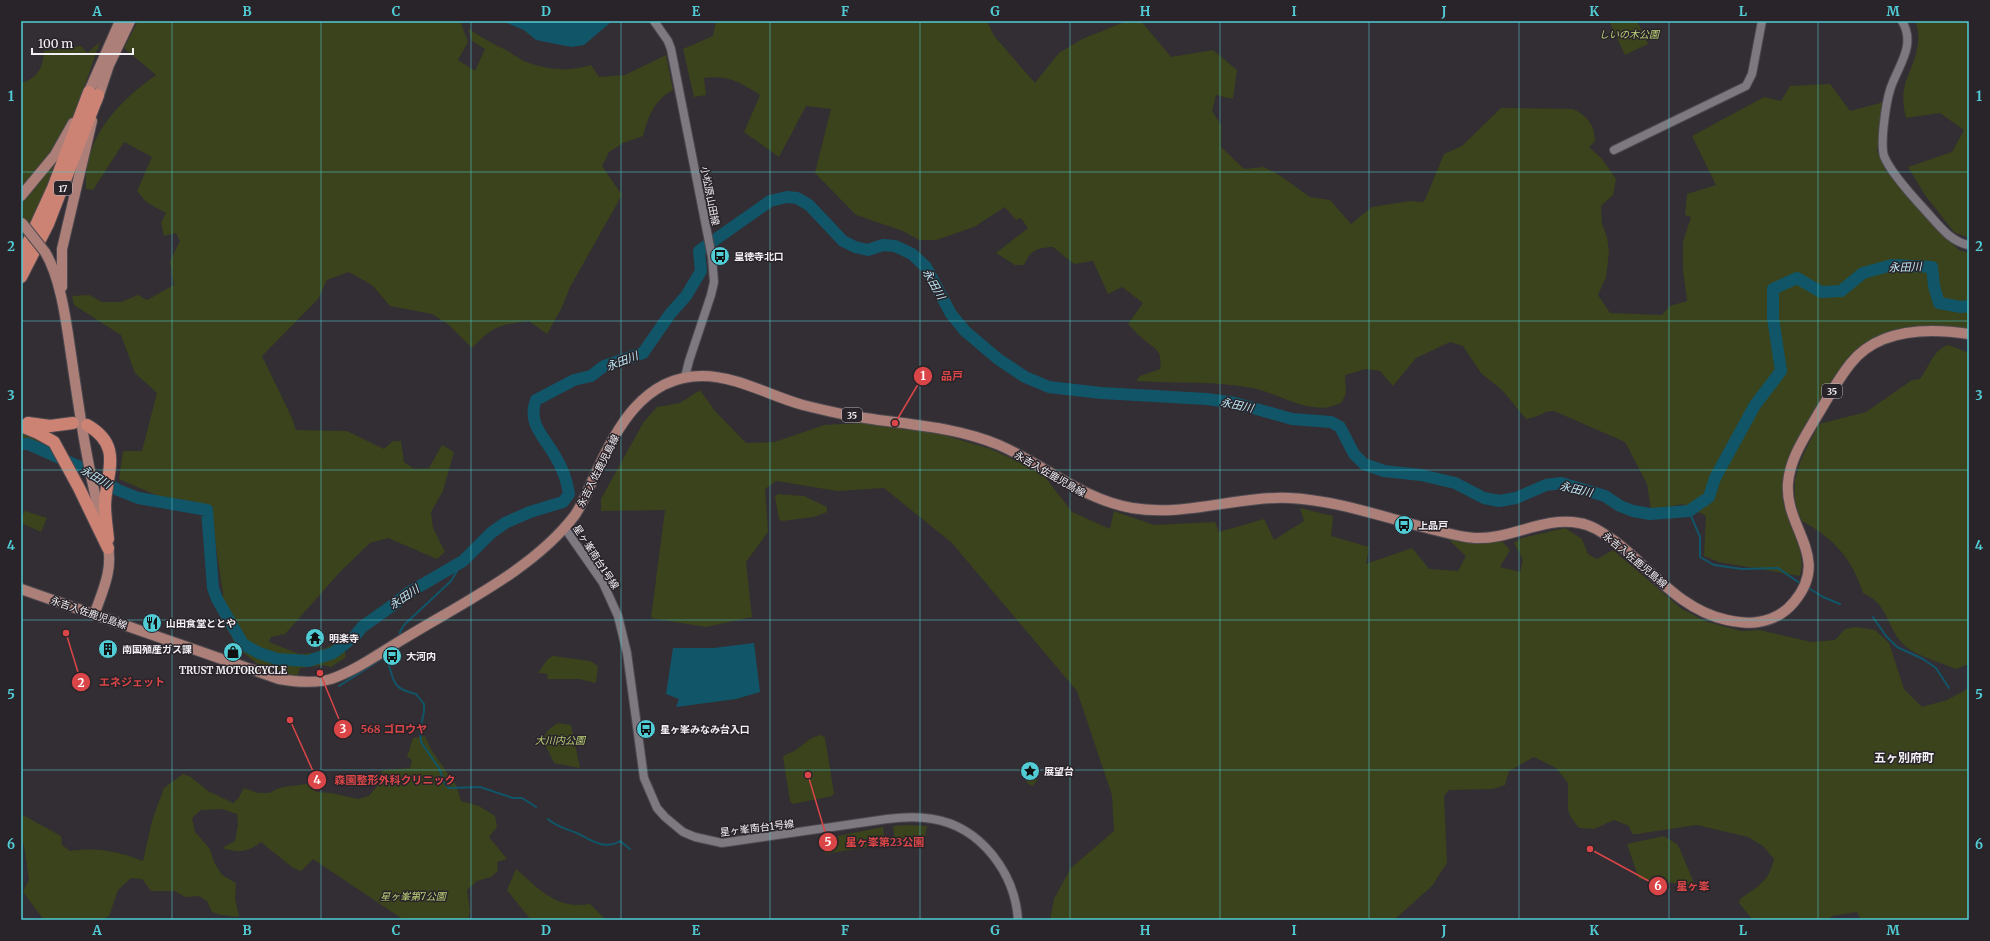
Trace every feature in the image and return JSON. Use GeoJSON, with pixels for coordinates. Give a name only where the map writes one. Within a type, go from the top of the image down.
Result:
{"type":"FeatureCollection","features":[{"type":"Feature","properties":{"kind":"highway","name":"17"},"geometry":{"type":"LineString","coordinates":[[21,258],[93,94]]}},
{"type":"Feature","properties":{"kind":"highway","name":"17"},"geometry":{"type":"LineString","coordinates":[[21,277],[48,224],[93,94]]}},
{"type":"Feature","properties":{"kind":"highway"},"geometry":{"type":"LineString","coordinates":[[21,421],[42,426],[73,423]]}},
{"type":"Feature","properties":{"kind":"highway"},"geometry":{"type":"LineString","coordinates":[[87,425],[99,434],[108,445],[111,466],[105,505],[108,548]]}},
{"type":"Feature","properties":{"kind":"highway"},"geometry":{"type":"LineString","coordinates":[[21,426],[54,442],[79,488],[108,548]]}},
{"type":"Feature","properties":{"kind":"main road","name":"17"},"geometry":{"type":"LineString","coordinates":[[93,94],[120,21]]}},
{"type":"Feature","properties":{"kind":"main road","name":"17"},"geometry":{"type":"LineString","coordinates":[[93,94],[130,21]]}},
{"type":"Feature","properties":{"kind":"main road"},"geometry":{"type":"LineString","coordinates":[[21,196],[55,155],[93,94]]}},
{"type":"Feature","properties":{"kind":"main road"},"geometry":{"type":"LineString","coordinates":[[63,307],[62,249],[93,94]]}},
{"type":"Feature","properties":{"kind":"main road"},"geometry":{"type":"LineString","coordinates":[[21,223],[45,252],[53,268],[63,307],[93,489],[108,548],[110,562],[109,574],[94,615]]}},
{"type":"Feature","properties":{"kind":"main road","name":"永吉入佐鹿児島線"},"geometry":{"type":"LineString","coordinates":[[21,589],[279,679],[299,683],[329,680],[360,664],[525,565],[574,516],[584,501],[608,448],[630,411],[652,391],[675,379],[699,376],[726,378],[804,405],[863,418],[948,429],[977,437],[1004,448],[1089,496],[1135,509],[1162,511],[1192,509],[1255,499],[1291,498],[1348,508],[1450,534],[1476,538],[1505,535],[1541,525],[1563,522],[1582,523],[1602,532],[1693,608],[1719,618],[1754,623],[1772,618],[1792,605],[1805,585],[1808,556],[1803,537],[1792,517],[1787,496],[1790,466],[1828,398],[1852,362],[1861,353],[1878,342],[1904,333],[1935,332],[1969,334]]}},
{"type":"Feature","properties":{"kind":"street","name":"小松原山田線"},"geometry":{"type":"LineString","coordinates":[[654,21],[668,41],[671,49],[712,257],[714,282],[685,377]]}},
{"type":"Feature","properties":{"kind":"street"},"geometry":{"type":"LineString","coordinates":[[1614,150],[1746,86],[1752,74],[1762,21]]}},
{"type":"Feature","properties":{"kind":"street"},"geometry":{"type":"LineString","coordinates":[[1902,21],[1907,33],[1907,50],[1889,91],[1883,136],[1884,155],[1887,162],[1915,199],[1938,224],[1954,240],[1969,245]]}},
{"type":"Feature","properties":{"kind":"street","name":"星ヶ峯南台1号線"},"geometry":{"type":"LineString","coordinates":[[564,527],[603,583],[618,616],[627,653],[644,778],[657,808],[673,825],[695,837],[722,843],[887,818],[906,816],[934,819],[968,834],[990,852],[1008,877],[1015,898],[1018,920]]}},
{"type":"Feature","properties":{"kind":"green space"},"geometry":{"type":"Polygon","coordinates":[[[138,21],[460,21],[468,42],[458,60],[475,71],[485,49],[472,41],[468,28],[520,59],[532,64],[558,69],[574,69],[591,65],[599,77],[625,75],[666,55],[673,90],[666,94],[656,104],[647,122],[643,136],[623,143],[609,152],[602,166],[622,195],[570,287],[562,307],[547,334],[529,321],[510,324],[492,331],[472,348],[448,324],[432,314],[390,306],[372,285],[349,272],[327,280],[318,299],[262,356],[292,418],[296,430],[347,431],[384,449],[393,441],[401,441],[404,462],[414,469],[429,468],[442,445],[454,452],[443,491],[431,512],[433,528],[445,552],[437,559],[388,538],[370,543],[340,572],[285,634],[271,637],[269,642],[299,654],[314,653],[339,642],[344,646],[346,657],[331,667],[323,665],[300,668],[297,678],[256,663],[238,648],[221,619],[223,593],[210,509],[196,502],[163,498],[119,479],[123,451],[142,451],[157,393],[135,373],[121,335],[74,305],[72,296],[89,295],[102,302],[121,302],[138,295],[147,300],[174,285],[170,261],[180,241],[176,233],[164,236],[161,223],[166,213],[146,202],[137,191],[152,157],[124,142],[93,190],[86,189],[86,171],[90,154],[96,138],[105,123],[128,97],[156,75],[124,48],[138,21]]]}},
{"type":"Feature","properties":{"kind":"green space"},"geometry":{"type":"Polygon","coordinates":[[[716,21],[987,21],[994,36],[1035,83],[1059,53],[1082,39],[1127,21],[1141,21],[1171,57],[1213,50],[1237,70],[1233,99],[1216,95],[1212,111],[1221,125],[1221,147],[1244,169],[1264,167],[1279,175],[1310,197],[1330,200],[1351,224],[1372,207],[1410,201],[1424,202],[1444,154],[1462,146],[1501,108],[1573,109],[1582,114],[1592,126],[1595,141],[1589,147],[1602,159],[1616,179],[1613,195],[1601,206],[1602,224],[1607,237],[1609,252],[1606,277],[1598,295],[1610,313],[1662,315],[1670,306],[1687,301],[1683,270],[1683,242],[1691,217],[1685,215],[1687,194],[1716,185],[1692,136],[1764,97],[1781,101],[1790,86],[1830,84],[1850,111],[1888,101],[1877,151],[1886,171],[1937,229],[1959,250],[1969,253],[1969,329],[1953,327],[1927,327],[1910,328],[1882,334],[1857,350],[1826,389],[1793,452],[1784,474],[1782,490],[1783,501],[1801,553],[1802,564],[1800,576],[1719,562],[1704,556],[1706,516],[1683,504],[1651,510],[1647,484],[1625,442],[1554,411],[1546,412],[1526,419],[1503,391],[1481,373],[1463,346],[1450,342],[1416,358],[1393,386],[1380,371],[1366,369],[1345,375],[1346,393],[1342,402],[1321,408],[1310,407],[1267,392],[1242,386],[1212,383],[1136,381],[1140,376],[1160,369],[1161,363],[1157,350],[1128,324],[1143,303],[1122,287],[1108,294],[1093,261],[1074,264],[1053,247],[1038,249],[1029,256],[1024,265],[1015,265],[996,253],[1028,228],[1021,218],[1016,220],[1005,207],[974,227],[936,240],[919,240],[903,231],[856,215],[815,173],[831,109],[806,106],[779,157],[744,132],[760,95],[734,80],[713,77],[704,78],[706,95],[694,97],[683,49],[713,36],[716,21]]]}},
{"type":"Feature","properties":{"kind":"green space","name":"しいの木公園"},"geometry":{"type":"Polygon","coordinates":[[[1609,21],[1637,21],[1648,44],[1625,55],[1609,21]]]}},
{"type":"Feature","properties":{"kind":"green space"},"geometry":{"type":"Polygon","coordinates":[[[1915,21],[1969,21],[1969,238],[1954,232],[1925,195],[1908,167],[1952,152],[1964,130],[1940,113],[1906,118],[1903,95],[1918,44],[1915,21]]]}},
{"type":"Feature","properties":{"kind":"green space"},"geometry":{"type":"Polygon","coordinates":[[[100,42],[70,127],[28,235],[21,234],[21,83],[32,78],[38,72],[41,67],[44,51],[81,46],[87,53],[100,42]]]}},
{"type":"Feature","properties":{"kind":"green space"},"geometry":{"type":"Polygon","coordinates":[[[1949,345],[1969,353],[1969,664],[1956,669],[1919,655],[1909,649],[1902,642],[1896,635],[1879,605],[1872,598],[1863,593],[1853,569],[1840,550],[1823,534],[1802,521],[1797,508],[1795,495],[1797,471],[1801,459],[1819,424],[1866,412],[1912,380],[1920,379],[1939,350],[1949,345]]]}},
{"type":"Feature","properties":{"kind":"green space"},"geometry":{"type":"Polygon","coordinates":[[[700,390],[715,411],[746,443],[775,442],[824,425],[864,423],[930,431],[991,449],[1042,473],[1072,512],[1110,529],[1114,511],[1154,525],[1215,522],[1219,532],[1264,519],[1274,540],[1304,521],[1300,508],[1333,516],[1331,536],[1369,547],[1366,564],[1412,548],[1429,569],[1458,571],[1466,556],[1447,538],[1476,542],[1503,542],[1510,550],[1500,567],[1520,572],[1523,560],[1514,543],[1522,538],[1565,528],[1582,539],[1588,554],[1597,559],[1613,550],[1682,609],[1705,621],[1741,631],[1760,630],[1811,642],[1835,640],[1845,629],[1855,627],[1875,630],[1889,643],[1904,689],[1922,707],[1947,700],[1969,688],[1969,920],[1861,920],[1857,912],[1832,916],[1828,920],[1753,920],[1739,903],[1740,899],[1762,883],[1772,867],[1774,859],[1763,846],[1748,837],[1697,825],[1637,834],[1632,834],[1629,826],[1614,820],[1594,829],[1579,828],[1570,816],[1568,809],[1568,783],[1556,768],[1534,757],[1509,771],[1505,785],[1493,789],[1449,790],[1444,796],[1447,863],[1432,886],[1394,920],[1050,920],[1054,899],[1071,868],[1114,831],[1112,795],[1077,691],[952,543],[884,488],[838,491],[776,481],[765,489],[768,532],[746,562],[752,617],[706,627],[651,618],[665,510],[601,511],[601,499],[643,423],[657,407],[680,403],[700,390]]]}},
{"type":"Feature","properties":{"kind":"green space"},"geometry":{"type":"Polygon","coordinates":[[[21,427],[42,441],[40,445],[21,443],[21,427]]]}},
{"type":"Feature","properties":{"kind":"green space"},"geometry":{"type":"Polygon","coordinates":[[[778,494],[804,496],[827,507],[827,512],[814,517],[782,521],[779,519],[775,497],[778,494]]]}},
{"type":"Feature","properties":{"kind":"green space"},"geometry":{"type":"Polygon","coordinates":[[[25,511],[47,518],[41,532],[21,523],[21,517],[25,511]]]}},
{"type":"Feature","properties":{"kind":"green space"},"geometry":{"type":"Polygon","coordinates":[[[553,656],[590,661],[598,666],[596,683],[579,679],[547,679],[548,674],[538,673],[548,659],[553,656]]]}},
{"type":"Feature","properties":{"kind":"green space","name":"大川内公園"},"geometry":{"type":"Polygon","coordinates":[[[558,723],[571,725],[580,768],[554,763],[544,740],[547,732],[558,723]]]}},
{"type":"Feature","properties":{"kind":"green space"},"geometry":{"type":"Polygon","coordinates":[[[821,735],[825,738],[834,793],[832,796],[793,804],[790,801],[783,757],[811,739],[821,735]]]}},
{"type":"Feature","properties":{"kind":"green space","name":"星ヶ峯第7公園"},"geometry":{"type":"Polygon","coordinates":[[[425,736],[432,751],[456,785],[461,801],[479,806],[495,816],[497,827],[489,837],[507,859],[497,862],[498,871],[491,877],[477,881],[467,890],[470,911],[468,920],[404,920],[313,859],[301,871],[293,868],[261,842],[243,851],[233,851],[222,848],[235,841],[238,824],[237,814],[222,809],[201,810],[192,818],[195,832],[210,849],[214,862],[222,875],[236,883],[235,898],[239,917],[221,915],[212,912],[207,901],[199,896],[185,897],[175,891],[151,891],[142,879],[131,878],[118,890],[109,916],[101,920],[44,920],[23,892],[29,880],[24,845],[21,841],[21,814],[61,836],[62,845],[70,851],[89,849],[116,852],[143,861],[152,821],[164,788],[183,774],[191,777],[208,791],[233,803],[238,799],[244,788],[258,793],[270,793],[280,788],[313,782],[316,792],[331,793],[358,799],[369,796],[377,786],[380,773],[384,770],[410,768],[412,760],[407,757],[413,738],[425,736]]]}},
{"type":"Feature","properties":{"kind":"green space"},"geometry":{"type":"Polygon","coordinates":[[[1027,759],[1037,780],[1033,786],[1027,783],[1027,759]]]}},
{"type":"Feature","properties":{"kind":"green space"},"geometry":{"type":"Polygon","coordinates":[[[893,826],[927,826],[924,841],[895,843],[893,826]]]}},
{"type":"Feature","properties":{"kind":"green space"},"geometry":{"type":"Polygon","coordinates":[[[883,827],[885,844],[825,854],[822,839],[883,827]]]}},
{"type":"Feature","properties":{"kind":"green space"},"geometry":{"type":"Polygon","coordinates":[[[1664,836],[1678,845],[1694,883],[1692,885],[1639,879],[1627,844],[1664,836]]]}},
{"type":"Feature","properties":{"kind":"green space"},"geometry":{"type":"Polygon","coordinates":[[[516,869],[549,896],[568,904],[590,904],[606,920],[531,920],[507,890],[516,869]]]}},
{"type":"Feature","properties":{"kind":"water"},"geometry":{"type":"Polygon","coordinates":[[[502,21],[611,22],[584,45],[571,47],[536,40],[524,30],[502,21]]]}},
{"type":"Feature","properties":{"kind":"water"},"geometry":{"type":"Polygon","coordinates":[[[754,643],[760,692],[736,699],[676,707],[679,699],[666,694],[673,648],[713,648],[754,643]]]}},
{"type":"Feature","properties":{"kind":"waterway","name":"永田川"},"geometry":{"type":"LineString","coordinates":[[21,444],[28,444],[78,466],[118,490],[138,498],[207,510],[213,588],[217,599],[243,644],[259,653],[277,659],[308,661],[333,653],[355,636],[362,627],[408,593],[463,561],[491,533],[505,523],[530,512],[563,502],[569,494],[567,484],[558,460],[535,423],[534,408],[536,400],[574,380],[591,376],[604,366],[643,353],[670,314],[686,296],[701,271],[699,251],[770,201],[787,197],[797,198],[809,205],[843,241],[855,247],[868,250],[883,245],[895,246],[912,254],[926,267],[951,314],[965,331],[998,359],[1025,377],[1049,387],[1101,393],[1207,399],[1235,403],[1292,419],[1331,422],[1340,427],[1354,454],[1364,464],[1384,471],[1421,475],[1455,483],[1484,498],[1499,501],[1516,498],[1546,485],[1561,483],[1605,496],[1620,506],[1633,511],[1650,514],[1689,511],[1709,497],[1715,478],[1755,405],[1781,371],[1773,318],[1773,289],[1797,278],[1821,292],[1841,291],[1863,273],[1892,265],[1932,267],[1934,286],[1939,303],[1961,307],[1969,306]]}},
{"type":"Feature","properties":{"kind":"waterway"},"geometry":{"type":"LineString","coordinates":[[1689,511],[1700,537],[1700,557],[1714,565],[1742,569],[1778,568],[1801,584]]}},
{"type":"Feature","properties":{"kind":"waterway"},"geometry":{"type":"LineString","coordinates":[[400,636],[400,632],[404,625],[451,581],[463,561]]}},
{"type":"Feature","properties":{"kind":"waterway"},"geometry":{"type":"LineString","coordinates":[[1807,587],[1823,597],[1840,604]]}},
{"type":"Feature","properties":{"kind":"waterway"},"geometry":{"type":"LineString","coordinates":[[1873,617],[1886,636],[1897,647],[1923,659],[1936,668],[1949,688]]}},
{"type":"Feature","properties":{"kind":"waterway"},"geometry":{"type":"LineString","coordinates":[[339,686],[391,653]]}},
{"type":"Feature","properties":{"kind":"waterway"},"geometry":{"type":"LineString","coordinates":[[386,657],[394,682],[401,689],[416,694],[424,704],[424,712],[420,730],[421,742],[439,768],[445,784],[449,788],[480,787],[513,798],[522,798],[536,807]]}},
{"type":"Feature","properties":{"kind":"waterway"},"geometry":{"type":"LineString","coordinates":[[548,819],[559,826],[599,844],[610,845],[620,841],[630,849]]}},
{"type":"Feature","properties":{"kind":"place","name":"皇徳寺北口"},"geometry":{"type":"Point","coordinates":[720,256]}},
{"type":"Feature","properties":{"kind":"place","name":"品戸"},"geometry":{"type":"Point","coordinates":[895,423]}},
{"type":"Feature","properties":{"kind":"place","name":"上品戸"},"geometry":{"type":"Point","coordinates":[1404,525]}},
{"type":"Feature","properties":{"kind":"place","name":"山田食堂ととや"},"geometry":{"type":"Point","coordinates":[152,623]}},
{"type":"Feature","properties":{"kind":"place","name":"エネジェット"},"geometry":{"type":"Point","coordinates":[66,633]}},
{"type":"Feature","properties":{"kind":"place","name":"明楽寺"},"geometry":{"type":"Point","coordinates":[315,638]}},
{"type":"Feature","properties":{"kind":"place","name":"南国殖産ガス課"},"geometry":{"type":"Point","coordinates":[108,649]}},
{"type":"Feature","properties":{"kind":"place","name":"TRUST MOTORCYCLE"},"geometry":{"type":"Point","coordinates":[233,652]}},
{"type":"Feature","properties":{"kind":"place","name":"大河内"},"geometry":{"type":"Point","coordinates":[392,656]}},
{"type":"Feature","properties":{"kind":"place","name":"568 ゴロウヤ"},"geometry":{"type":"Point","coordinates":[320,673]}},
{"type":"Feature","properties":{"kind":"place","name":"森園整形外科クリニック"},"geometry":{"type":"Point","coordinates":[290,720]}},
{"type":"Feature","properties":{"kind":"place","name":"星ヶ峯みなみ台入口"},"geometry":{"type":"Point","coordinates":[646,729]}},
{"type":"Feature","properties":{"kind":"place","name":"展望台"},"geometry":{"type":"Point","coordinates":[1030,771]}},
{"type":"Feature","properties":{"kind":"place","name":"星ヶ峯第23公園"},"geometry":{"type":"Point","coordinates":[808,775]}},
{"type":"Feature","properties":{"kind":"place","name":"星ヶ峯"},"geometry":{"type":"Point","coordinates":[1590,849]}},
{"type":"Feature","properties":{"kind":"district","name":"五ヶ別府町"},"geometry":{"type":"Point","coordinates":[1904,757]}}]}
